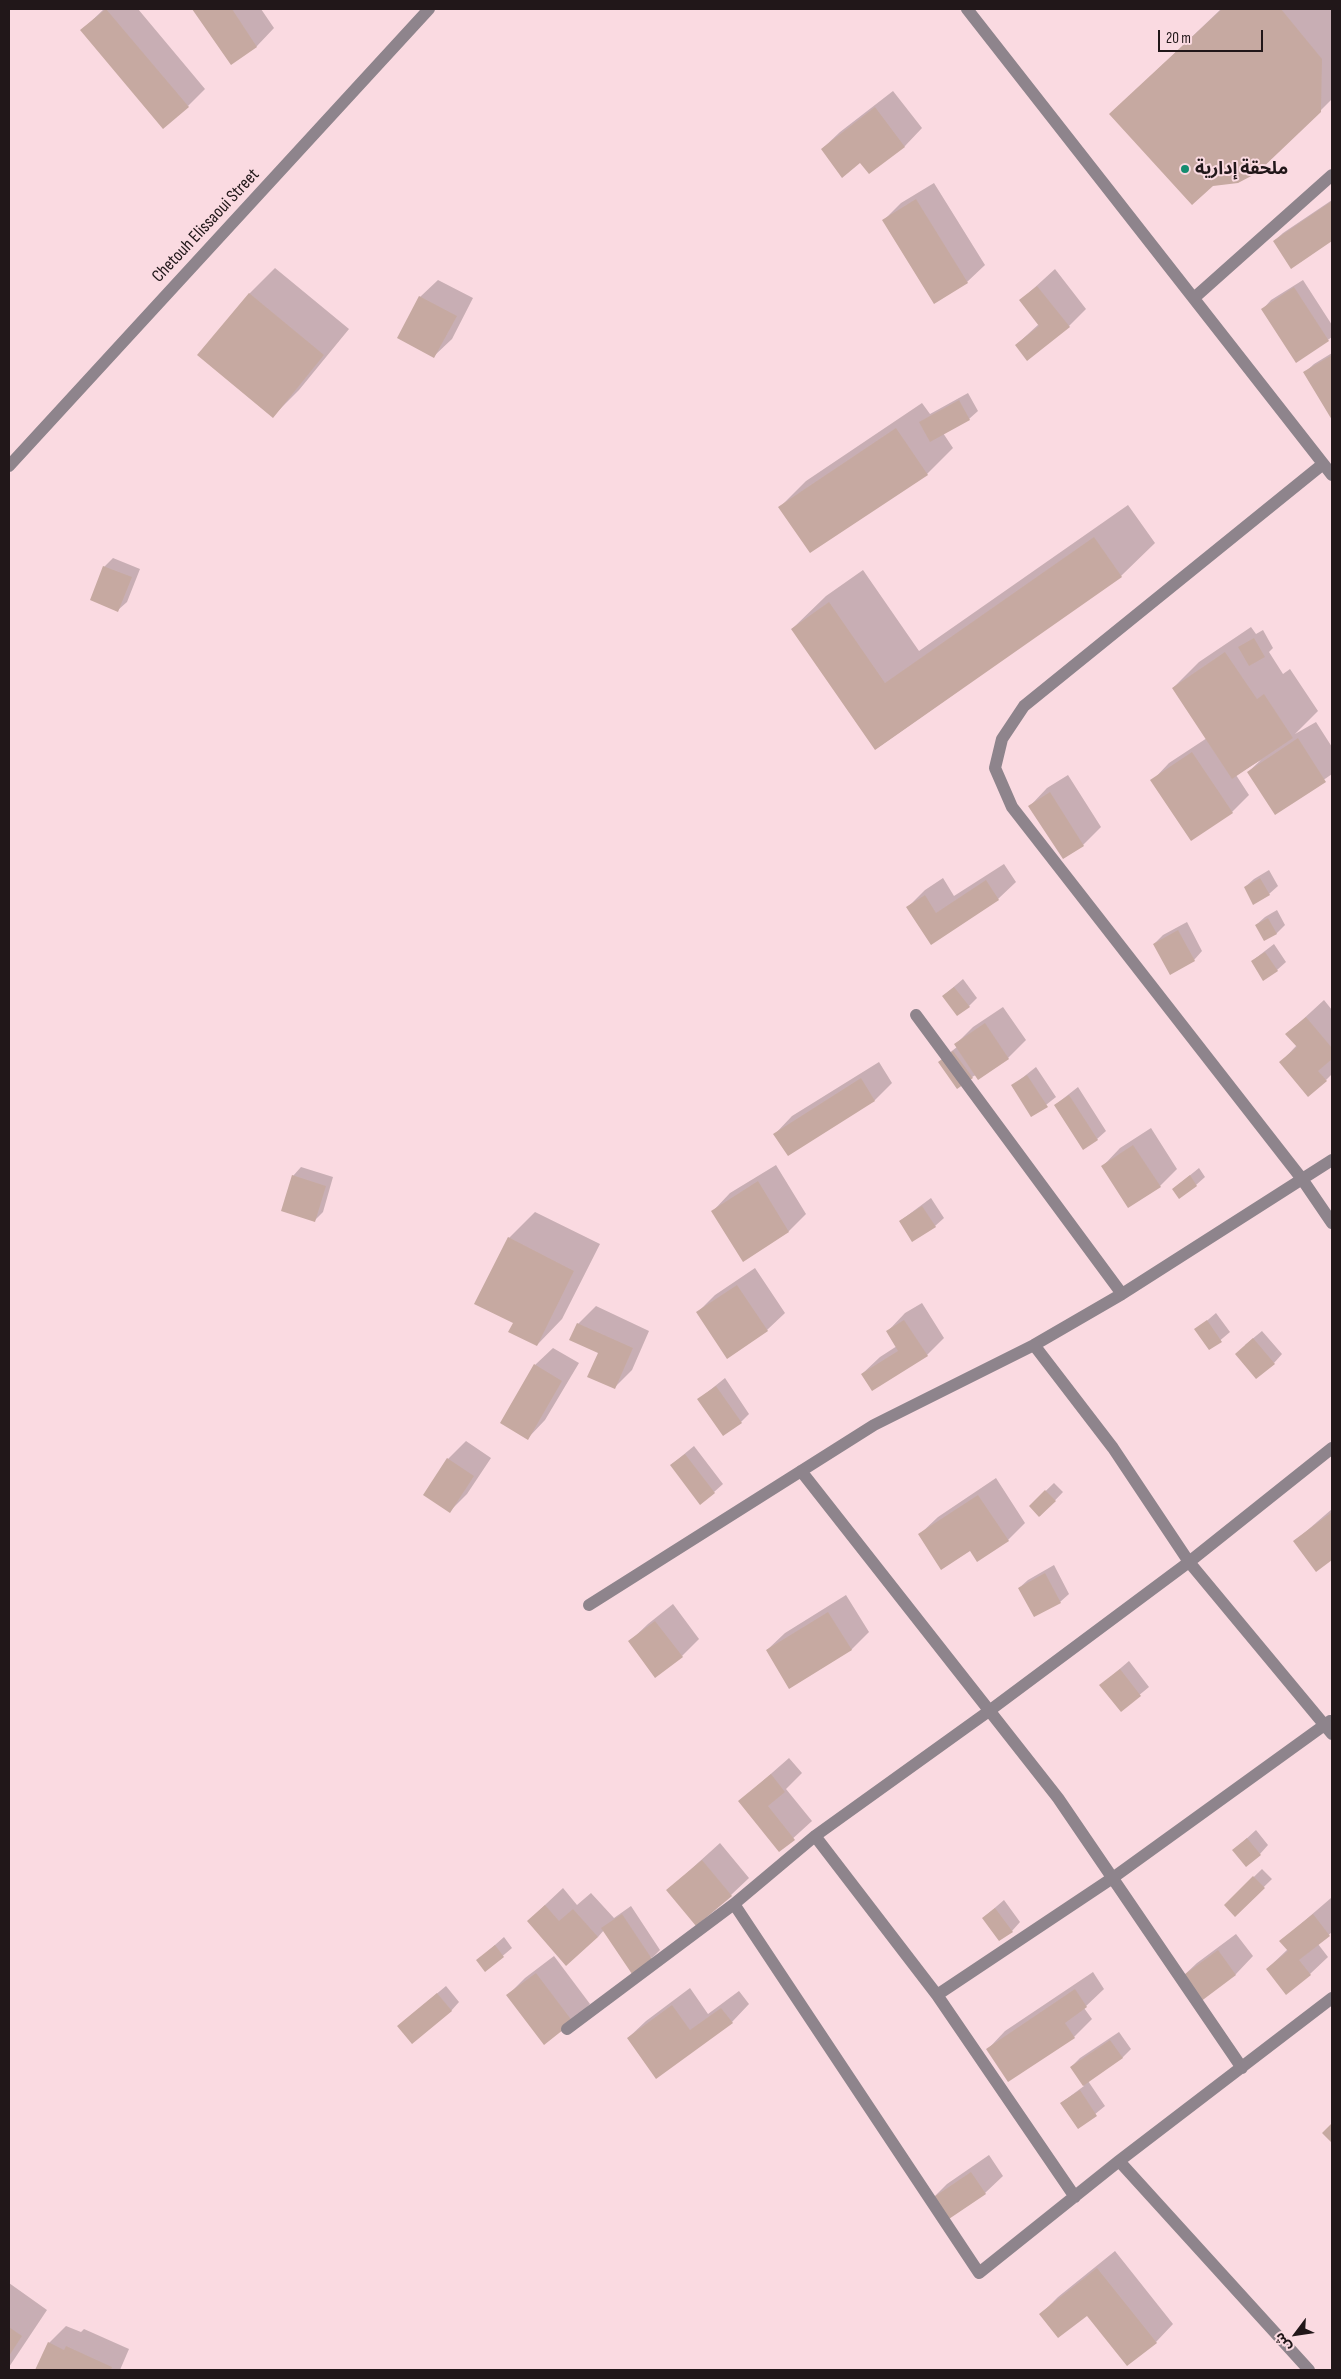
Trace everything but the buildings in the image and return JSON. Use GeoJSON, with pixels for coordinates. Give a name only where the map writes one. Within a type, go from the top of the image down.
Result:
{"type":"FeatureCollection","features":[{"type":"Feature","properties":{"kind":"street","name":"Chetouh Elissaoui Street"},"geometry":{"type":"LineString","coordinates":[[9,466],[429,9]]}},
{"type":"Feature","properties":{"kind":"street"},"geometry":{"type":"LineString","coordinates":[[966,9],[1332,475]]}},
{"type":"Feature","properties":{"kind":"street"},"geometry":{"type":"LineString","coordinates":[[1194,298],[1332,175]]}},
{"type":"Feature","properties":{"kind":"street"},"geometry":{"type":"LineString","coordinates":[[1323,464],[1024,706],[1002,739],[996,768],[1012,807],[1302,1179],[1332,1223]]}},
{"type":"Feature","properties":{"kind":"street"},"geometry":{"type":"LineString","coordinates":[[916,1015],[1122,1294]]}},
{"type":"Feature","properties":{"kind":"street"},"geometry":{"type":"LineString","coordinates":[[589,1605],[874,1425],[1034,1346],[1122,1294],[1332,1160]]}},
{"type":"Feature","properties":{"kind":"street"},"geometry":{"type":"LineString","coordinates":[[938,1995],[1114,1877],[1330,1726],[1189,1562],[1112,1448],[1034,1346]]}},
{"type":"Feature","properties":{"kind":"street"},"geometry":{"type":"LineString","coordinates":[[567,2029],[734,1904],[815,1836],[989,1711],[1189,1562],[1332,1448]]}},
{"type":"Feature","properties":{"kind":"street"},"geometry":{"type":"LineString","coordinates":[[801,1471],[1058,1798],[1114,1877],[1242,2068]]}},
{"type":"Feature","properties":{"kind":"street"},"geometry":{"type":"LineString","coordinates":[[815,1836],[938,1995],[1075,2197]]}},
{"type":"Feature","properties":{"kind":"street"},"geometry":{"type":"LineString","coordinates":[[734,1904],[978,2273],[1119,2161],[1332,1998]]}},
{"type":"Feature","properties":{"kind":"street"},"geometry":{"type":"LineString","coordinates":[[1119,2161],[1309,2370]]}},
{"type":"Feature","properties":{"kind":"place","name":"ملحقة إدارية"},"geometry":{"type":"Point","coordinates":[1185,169]}}]}
